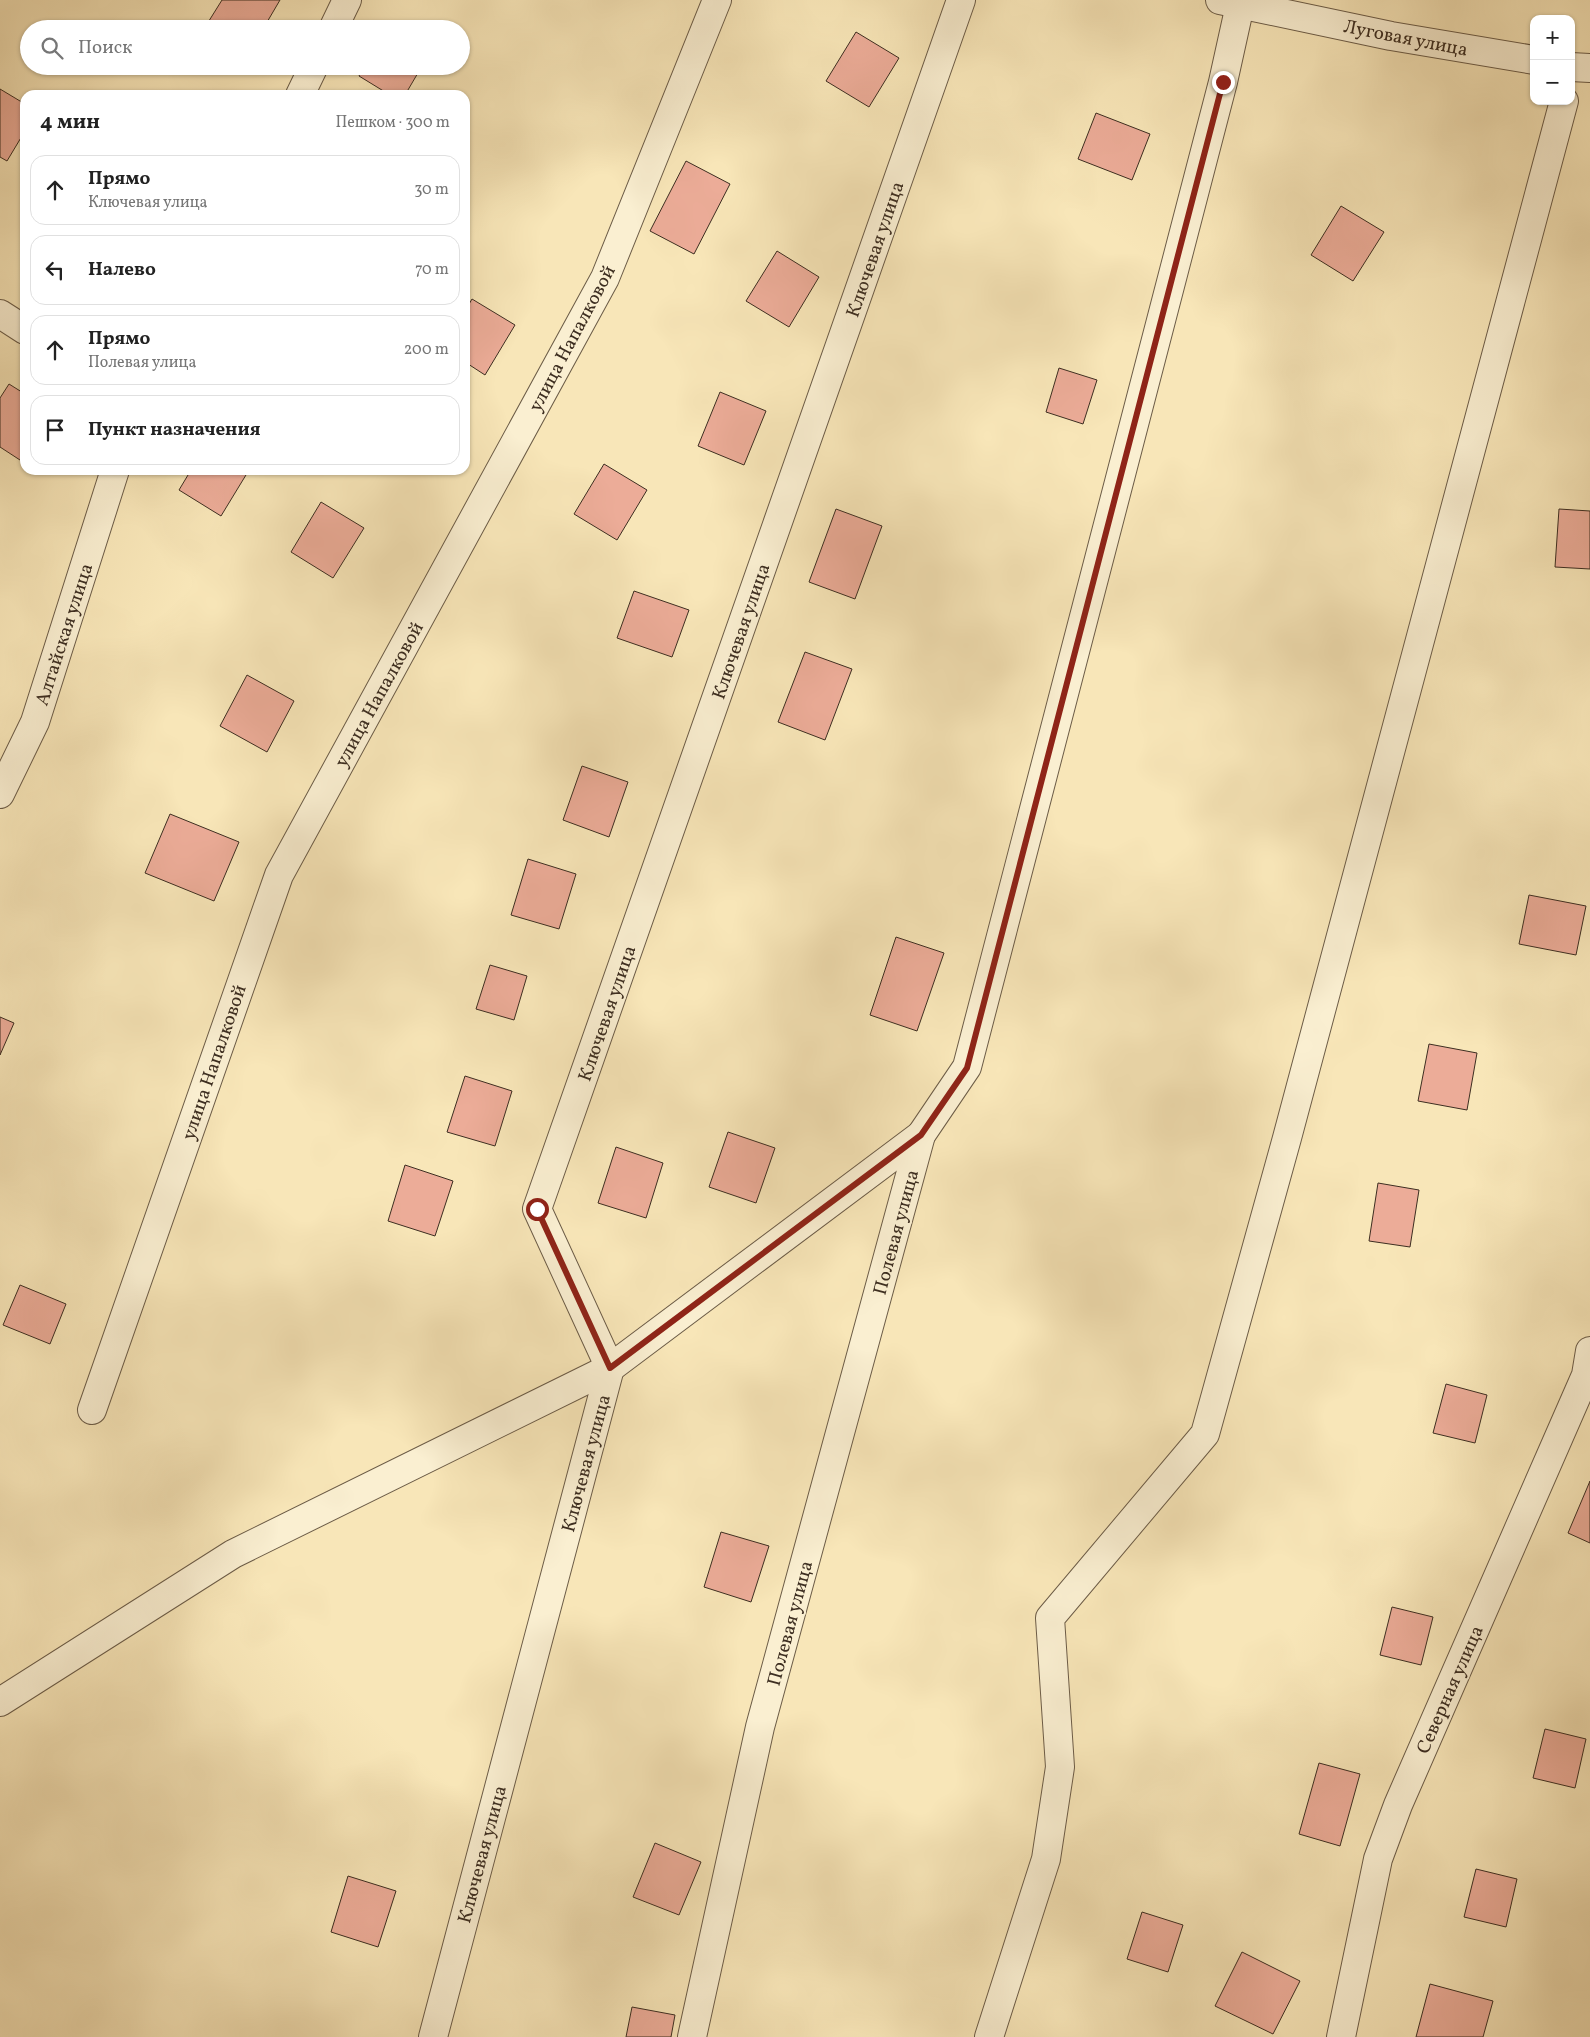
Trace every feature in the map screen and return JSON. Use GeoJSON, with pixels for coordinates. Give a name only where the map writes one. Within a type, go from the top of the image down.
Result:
{"type":"FeatureCollection","features":[{"type":"Feature","properties":{"kind":"street"},"geometry":{"type":"LineString","coordinates":[[337,20],[347,0]]}},
{"type":"Feature","properties":{"kind":"street","name":"улица Напалковой"},"geometry":{"type":"LineString","coordinates":[[92,1410],[278,876],[605,278],[717,0]]}},
{"type":"Feature","properties":{"kind":"street","name":"Ключевая улица"},"geometry":{"type":"LineString","coordinates":[[433,2037],[610,1368],[537,1209],[961,0]]}},
{"type":"Feature","properties":{"kind":"street","name":"Луговая улица"},"geometry":{"type":"LineString","coordinates":[[1230,2],[1391,36],[1530,59]]}},
{"type":"Feature","properties":{"kind":"street","name":"Полевая улица"},"geometry":{"type":"LineString","coordinates":[[692,2037],[760,1728],[921,1135],[967,1068],[1223,82],[1230,2]]}},
{"type":"Feature","properties":{"kind":"street"},"geometry":{"type":"LineString","coordinates":[[302,90],[310,75]]}},
{"type":"Feature","properties":{"kind":"street"},"geometry":{"type":"LineString","coordinates":[[989,2037],[1046,1858],[1060,1767],[1050,1618],[1205,1434],[1287,1138],[1563,105]]}},
{"type":"Feature","properties":{"kind":"street"},"geometry":{"type":"LineString","coordinates":[[0,314],[20,327]]}},
{"type":"Feature","properties":{"kind":"street","name":"Алтайская улица"},"geometry":{"type":"LineString","coordinates":[[0,794],[34,722],[113,475]]}},
{"type":"Feature","properties":{"kind":"street"},"geometry":{"type":"LineString","coordinates":[[0,1702],[234,1554],[610,1368],[921,1135]]}},
{"type":"Feature","properties":{"kind":"street","name":"Северная улица"},"geometry":{"type":"LineString","coordinates":[[1341,2037],[1378,1859],[1398,1805],[1589,1368]]}},
{"type":"Feature","properties":{"kind":"building"},"geometry":{"type":"Polygon","coordinates":[[[222,0],[280,0],[268,20],[210,20],[222,0]]]}},
{"type":"Feature","properties":{"kind":"building"},"geometry":{"type":"Polygon","coordinates":[[[856,32],[899,58],[869,107],[826,81],[856,32]]]}},
{"type":"Feature","properties":{"kind":"building"},"geometry":{"type":"Polygon","coordinates":[[[417,75],[408,90],[382,90],[359,76],[417,75]]]}},
{"type":"Feature","properties":{"kind":"building"},"geometry":{"type":"Polygon","coordinates":[[[0,89],[20,101],[20,139],[7,161],[0,157],[0,89]]]}},
{"type":"Feature","properties":{"kind":"building"},"geometry":{"type":"Polygon","coordinates":[[[1096,113],[1150,134],[1132,180],[1078,159],[1096,113]]]}},
{"type":"Feature","properties":{"kind":"building"},"geometry":{"type":"Polygon","coordinates":[[[686,161],[730,184],[694,254],[650,231],[686,161]]]}},
{"type":"Feature","properties":{"kind":"building"},"geometry":{"type":"Polygon","coordinates":[[[1341,206],[1384,232],[1353,281],[1311,255],[1341,206]]]}},
{"type":"Feature","properties":{"kind":"building"},"geometry":{"type":"Polygon","coordinates":[[[777,251],[819,277],[789,327],[746,301],[777,251]]]}},
{"type":"Feature","properties":{"kind":"building"},"geometry":{"type":"Polygon","coordinates":[[[472,299],[515,325],[485,375],[470,365],[470,302],[472,299]]]}},
{"type":"Feature","properties":{"kind":"building"},"geometry":{"type":"Polygon","coordinates":[[[1059,368],[1097,380],[1083,424],[1046,412],[1059,368]]]}},
{"type":"Feature","properties":{"kind":"building"},"geometry":{"type":"Polygon","coordinates":[[[9,384],[20,391],[20,460],[0,447],[0,398],[9,384]]]}},
{"type":"Feature","properties":{"kind":"building"},"geometry":{"type":"Polygon","coordinates":[[[720,392],[766,411],[744,465],[698,446],[720,392]]]}},
{"type":"Feature","properties":{"kind":"building"},"geometry":{"type":"Polygon","coordinates":[[[604,464],[647,490],[617,540],[574,514],[604,464]]]}},
{"type":"Feature","properties":{"kind":"building"},"geometry":{"type":"Polygon","coordinates":[[[188,475],[246,475],[221,516],[179,490],[188,475]]]}},
{"type":"Feature","properties":{"kind":"building"},"geometry":{"type":"Polygon","coordinates":[[[321,502],[364,528],[333,578],[291,552],[321,502]]]}},
{"type":"Feature","properties":{"kind":"building"},"geometry":{"type":"Polygon","coordinates":[[[836,509],[882,526],[855,599],[809,582],[836,509]]]}},
{"type":"Feature","properties":{"kind":"building"},"geometry":{"type":"Polygon","coordinates":[[[1559,509],[1590,511],[1590,569],[1555,567],[1559,509]]]}},
{"type":"Feature","properties":{"kind":"building"},"geometry":{"type":"Polygon","coordinates":[[[634,591],[689,610],[672,657],[617,638],[634,591]]]}},
{"type":"Feature","properties":{"kind":"building"},"geometry":{"type":"Polygon","coordinates":[[[805,652],[852,669],[825,740],[778,722],[805,652]]]}},
{"type":"Feature","properties":{"kind":"building"},"geometry":{"type":"Polygon","coordinates":[[[247,675],[294,701],[267,752],[220,726],[247,675]]]}},
{"type":"Feature","properties":{"kind":"building"},"geometry":{"type":"Polygon","coordinates":[[[582,766],[628,782],[609,837],[563,820],[582,766]]]}},
{"type":"Feature","properties":{"kind":"building"},"geometry":{"type":"Polygon","coordinates":[[[170,814],[239,842],[214,901],[145,873],[170,814]]]}},
{"type":"Feature","properties":{"kind":"building"},"geometry":{"type":"Polygon","coordinates":[[[528,859],[576,874],[559,929],[511,915],[528,859]]]}},
{"type":"Feature","properties":{"kind":"building"},"geometry":{"type":"Polygon","coordinates":[[[1529,895],[1586,906],[1576,955],[1519,944],[1529,895]]]}},
{"type":"Feature","properties":{"kind":"building"},"geometry":{"type":"Polygon","coordinates":[[[896,937],[944,953],[917,1031],[870,1015],[896,937]]]}},
{"type":"Feature","properties":{"kind":"building"},"geometry":{"type":"Polygon","coordinates":[[[490,965],[527,976],[514,1020],[476,1009],[490,965]]]}},
{"type":"Feature","properties":{"kind":"building"},"geometry":{"type":"Polygon","coordinates":[[[0,1017],[14,1023],[0,1055],[0,1017]]]}},
{"type":"Feature","properties":{"kind":"building"},"geometry":{"type":"Polygon","coordinates":[[[1429,1044],[1477,1053],[1467,1110],[1418,1101],[1429,1044]]]}},
{"type":"Feature","properties":{"kind":"building"},"geometry":{"type":"Polygon","coordinates":[[[465,1076],[512,1091],[495,1146],[447,1132],[465,1076]]]}},
{"type":"Feature","properties":{"kind":"building"},"geometry":{"type":"Polygon","coordinates":[[[728,1132],[775,1148],[756,1203],[709,1187],[728,1132]]]}},
{"type":"Feature","properties":{"kind":"building"},"geometry":{"type":"Polygon","coordinates":[[[616,1147],[663,1163],[646,1218],[598,1203],[616,1147]]]}},
{"type":"Feature","properties":{"kind":"building"},"geometry":{"type":"Polygon","coordinates":[[[405,1165],[453,1181],[435,1236],[388,1221],[405,1165]]]}},
{"type":"Feature","properties":{"kind":"building"},"geometry":{"type":"Polygon","coordinates":[[[1378,1183],[1419,1190],[1410,1247],[1369,1241],[1378,1183]]]}},
{"type":"Feature","properties":{"kind":"building"},"geometry":{"type":"Polygon","coordinates":[[[20,1285],[66,1304],[50,1344],[3,1325],[20,1285]]]}},
{"type":"Feature","properties":{"kind":"building"},"geometry":{"type":"Polygon","coordinates":[[[1446,1384],[1487,1395],[1475,1443],[1433,1433],[1446,1384]]]}},
{"type":"Feature","properties":{"kind":"building"},"geometry":{"type":"Polygon","coordinates":[[[1590,1481],[1590,1543],[1568,1533],[1590,1481]]]}},
{"type":"Feature","properties":{"kind":"building"},"geometry":{"type":"Polygon","coordinates":[[[721,1532],[769,1546],[751,1602],[704,1587],[721,1532]]]}},
{"type":"Feature","properties":{"kind":"building"},"geometry":{"type":"Polygon","coordinates":[[[1392,1607],[1433,1617],[1421,1665],[1380,1655],[1392,1607]]]}},
{"type":"Feature","properties":{"kind":"building"},"geometry":{"type":"Polygon","coordinates":[[[1545,1729],[1586,1739],[1575,1788],[1533,1778],[1545,1729]]]}},
{"type":"Feature","properties":{"kind":"building"},"geometry":{"type":"Polygon","coordinates":[[[1319,1763],[1360,1774],[1340,1846],[1299,1834],[1319,1763]]]}},
{"type":"Feature","properties":{"kind":"building"},"geometry":{"type":"Polygon","coordinates":[[[655,1843],[701,1862],[679,1915],[633,1897],[655,1843]]]}},
{"type":"Feature","properties":{"kind":"building"},"geometry":{"type":"Polygon","coordinates":[[[1476,1869],[1517,1879],[1506,1927],[1464,1917],[1476,1869]]]}},
{"type":"Feature","properties":{"kind":"building"},"geometry":{"type":"Polygon","coordinates":[[[348,1876],[396,1891],[378,1947],[331,1932],[348,1876]]]}},
{"type":"Feature","properties":{"kind":"building"},"geometry":{"type":"Polygon","coordinates":[[[1142,1912],[1183,1925],[1168,1972],[1127,1959],[1142,1912]]]}},
{"type":"Feature","properties":{"kind":"building"},"geometry":{"type":"Polygon","coordinates":[[[1242,1952],[1300,1981],[1273,2034],[1215,2006],[1242,1952]]]}},
{"type":"Feature","properties":{"kind":"building"},"geometry":{"type":"Polygon","coordinates":[[[1430,1984],[1493,2001],[1483,2037],[1416,2037],[1430,1984]]]}},
{"type":"Feature","properties":{"kind":"building"},"geometry":{"type":"Polygon","coordinates":[[[632,2007],[675,2015],[671,2037],[626,2037],[632,2007]]]}},
{"type":"Feature","properties":{"kind":"route"},"geometry":{"type":"LineString","coordinates":[[537,1209],[610,1368],[921,1135],[967,1068],[1223,82]]}}]}
